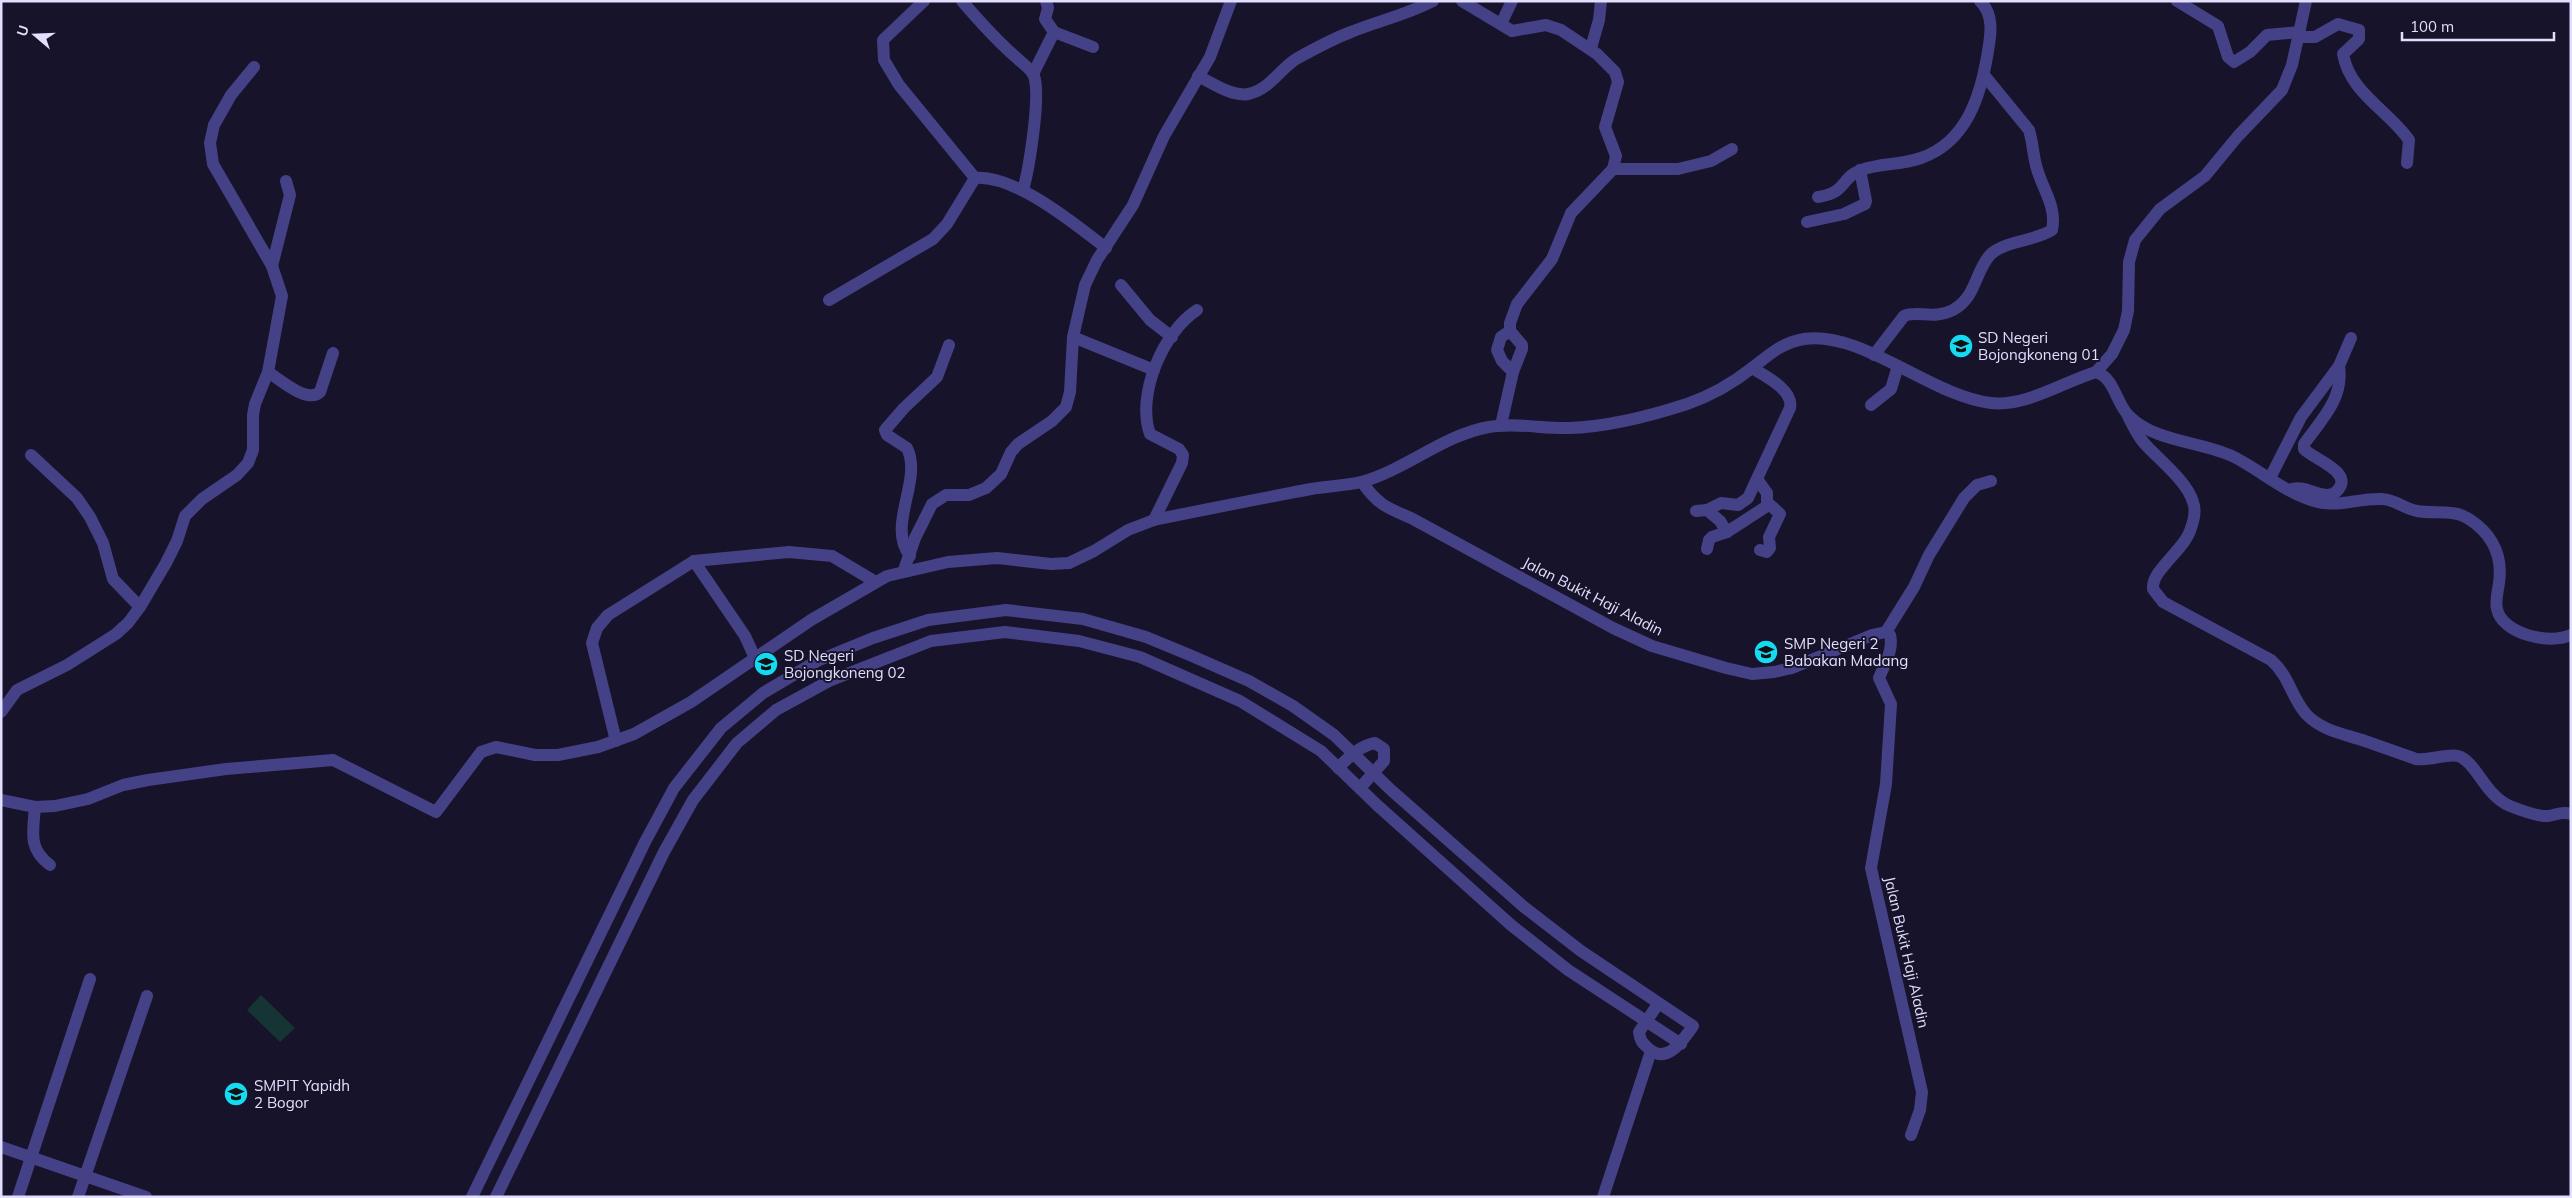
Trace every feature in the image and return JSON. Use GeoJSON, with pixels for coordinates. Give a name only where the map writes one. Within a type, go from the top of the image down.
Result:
{"type":"FeatureCollection","features":[{"type":"Feature","properties":{"kind":"street"},"geometry":{"type":"LineString","coordinates":[[924,1],[883,40],[884,60],[899,85],[975,178]]}},
{"type":"Feature","properties":{"kind":"street"},"geometry":{"type":"LineString","coordinates":[[962,1],[991,35],[1033,74]]}},
{"type":"Feature","properties":{"kind":"street"},"geometry":{"type":"LineString","coordinates":[[1046,1],[1048,8],[1045,19],[1054,32],[1093,47]]}},
{"type":"Feature","properties":{"kind":"street"},"geometry":{"type":"LineString","coordinates":[[904,570],[932,504],[946,496],[969,495],[986,488],[1001,474],[1011,452],[1018,444],[1052,421],[1066,408],[1070,392],[1073,337],[1085,285],[1133,205],[1164,136],[1214,50],[1230,1]]}},
{"type":"Feature","properties":{"kind":"street"},"geometry":{"type":"LineString","coordinates":[[1198,76],[1236,93],[1255,92],[1266,87],[1284,67],[1333,40],[1350,32],[1412,12],[1433,1]]}},
{"type":"Feature","properties":{"kind":"street"},"geometry":{"type":"LineString","coordinates":[[1462,1],[1512,32],[1546,25],[1552,26],[1591,48],[1615,72],[1618,78],[1615,100],[1605,128],[1616,156],[1613,169],[1571,213],[1552,259],[1517,304],[1510,323],[1510,331],[1522,344],[1513,372],[1501,425]]}},
{"type":"Feature","properties":{"kind":"street"},"geometry":{"type":"LineString","coordinates":[[1501,24],[1512,1]]}},
{"type":"Feature","properties":{"kind":"street"},"geometry":{"type":"LineString","coordinates":[[1591,48],[1599,20],[1601,1]]}},
{"type":"Feature","properties":{"kind":"street"},"geometry":{"type":"LineString","coordinates":[[1818,197],[1838,191],[1848,178],[1860,170],[1920,159],[1936,152],[1957,136],[1974,105],[1984,75],[1991,34],[1989,18],[1980,1]]}},
{"type":"Feature","properties":{"kind":"street"},"geometry":{"type":"LineString","coordinates":[[2177,1],[2199,7],[2218,26],[2228,57],[2234,62],[2250,52],[2267,35],[2299,34],[2315,37],[2338,24],[2359,30],[2359,39],[2343,54],[2346,65],[2359,88],[2409,140],[2407,163]]}},
{"type":"Feature","properties":{"kind":"street"},"geometry":{"type":"LineString","coordinates":[[1,800],[35,807],[71,803],[116,787],[148,780],[226,769],[332,760],[436,812],[472,761],[481,752],[489,748],[548,756],[580,751],[616,741],[655,725],[874,581],[904,570],[948,562],[997,558],[1052,564],[1069,563],[1094,552],[1128,530],[1154,520],[1362,482],[1425,455],[1462,434],[1501,425],[1590,427],[1652,414],[1707,396],[1752,368],[1776,348],[1790,342],[1823,338],[1874,355],[1953,393],[1990,403],[2010,402],[2029,397],[2096,372],[2112,354],[2124,330],[2128,311],[2129,262],[2135,240],[2160,210],[2205,176],[2238,136],[2288,82],[2306,1]]}},
{"type":"Feature","properties":{"kind":"street"},"geometry":{"type":"LineString","coordinates":[[1023,190],[1030,167],[1035,88],[1033,74],[1054,32]]}},
{"type":"Feature","properties":{"kind":"street"},"geometry":{"type":"LineString","coordinates":[[1,712],[17,690],[68,665],[116,634],[140,607],[177,541],[185,516],[202,499],[237,475],[248,463],[254,450],[253,416],[255,404],[268,372],[282,296],[272,266],[213,164],[210,143],[214,125],[222,110],[231,95],[254,67]]}},
{"type":"Feature","properties":{"kind":"street"},"geometry":{"type":"LineString","coordinates":[[1874,355],[1904,316],[1937,315],[1953,310],[1963,303],[1973,290],[1986,259],[1993,252],[2041,237],[2052,230],[2054,223],[2052,207],[2036,167],[2033,141],[2029,130],[1984,75]]}},
{"type":"Feature","properties":{"kind":"street"},"geometry":{"type":"LineString","coordinates":[[1613,169],[1678,169],[1711,161],[1732,149]]}},
{"type":"Feature","properties":{"kind":"street"},"geometry":{"type":"LineString","coordinates":[[1807,222],[1844,214],[1865,204],[1860,170]]}},
{"type":"Feature","properties":{"kind":"street"},"geometry":{"type":"LineString","coordinates":[[975,178],[983,178],[1023,190],[1070,220],[1106,248]]}},
{"type":"Feature","properties":{"kind":"street"},"geometry":{"type":"LineString","coordinates":[[829,300],[933,239],[947,224],[975,178]]}},
{"type":"Feature","properties":{"kind":"street"},"geometry":{"type":"LineString","coordinates":[[272,266],[290,195],[286,181]]}},
{"type":"Feature","properties":{"kind":"street"},"geometry":{"type":"LineString","coordinates":[[1120,285],[1150,320],[1172,337]]}},
{"type":"Feature","properties":{"kind":"street"},"geometry":{"type":"LineString","coordinates":[[1154,520],[1182,463],[1183,455],[1179,449],[1153,438],[1145,422],[1146,400],[1154,370],[1172,337],[1183,320],[1197,310]]}},
{"type":"Feature","properties":{"kind":"street"},"geometry":{"type":"LineString","coordinates":[[1510,331],[1502,337],[1497,350],[1502,361],[1513,372]]}},
{"type":"Feature","properties":{"kind":"street"},"geometry":{"type":"LineString","coordinates":[[1073,337],[1154,370]]}},
{"type":"Feature","properties":{"kind":"street"},"geometry":{"type":"LineString","coordinates":[[2270,478],[2301,417],[2339,366],[2351,338]]}},
{"type":"Feature","properties":{"kind":"street"},"geometry":{"type":"LineString","coordinates":[[910,556],[904,546],[903,523],[911,482],[910,460],[907,448],[887,435],[885,430],[904,408],[938,377],[949,345]]}},
{"type":"Feature","properties":{"kind":"street"},"geometry":{"type":"LineString","coordinates":[[268,372],[299,392],[310,397],[316,396],[320,392],[333,353]]}},
{"type":"Feature","properties":{"kind":"street"},"geometry":{"type":"LineString","coordinates":[[1871,406],[1891,389],[1898,366]]}},
{"type":"Feature","properties":{"kind":"street"},"geometry":{"type":"LineString","coordinates":[[2288,490],[2300,487],[2331,494],[2337,491],[2341,484],[2341,477],[2335,470],[2304,448],[2304,444],[2339,392],[2341,381],[2339,366]]}},
{"type":"Feature","properties":{"kind":"street"},"geometry":{"type":"LineString","coordinates":[[1727,532],[1720,521],[1701,510],[1721,503],[1732,505],[1744,502],[1757,480],[1764,459],[1782,426],[1791,403],[1785,391],[1752,368]]}},
{"type":"Feature","properties":{"kind":"street"},"geometry":{"type":"LineString","coordinates":[[2096,372],[2106,379],[2140,438],[2178,480],[2193,500],[2194,518],[2189,536],[2178,553],[2154,580],[2153,589],[2163,602],[2271,660],[2282,670],[2299,705],[2318,724],[2345,736],[2416,759],[2427,760],[2453,755],[2460,756],[2500,801],[2546,816],[2560,813],[2571,814]]}},
{"type":"Feature","properties":{"kind":"street"},"geometry":{"type":"LineString","coordinates":[[2128,416],[2162,434],[2234,457],[2288,490],[2311,500],[2336,505],[2385,499],[2415,511],[2455,513],[2467,517],[2490,537],[2500,557],[2501,568],[2496,607],[2505,624],[2544,640],[2561,639],[2571,635]]}},
{"type":"Feature","properties":{"kind":"street"},"geometry":{"type":"LineString","coordinates":[[31,454],[77,498],[90,517],[103,543],[113,579],[140,607]]}},
{"type":"Feature","properties":{"kind":"street"},"geometry":{"type":"LineString","coordinates":[[1757,480],[1767,493],[1768,503],[1780,514],[1769,537],[1770,548],[1767,552],[1760,550]]}},
{"type":"Feature","properties":{"kind":"street"},"geometry":{"type":"LineString","coordinates":[[1886,632],[1895,621],[1929,555],[1964,498],[1977,485],[1991,481]]}},
{"type":"Feature","properties":{"kind":"street","name":"Jalan Bukit Haji Aladin"},"geometry":{"type":"LineString","coordinates":[[1362,482],[1372,498],[1385,507],[1411,518],[1613,628],[1652,646],[1683,657],[1752,674],[1774,672],[1792,668],[1872,635],[1886,632],[1890,635],[1892,641],[1879,678],[1891,704],[1886,784],[1871,868],[1922,1092],[1920,1110],[1911,1134]]}},
{"type":"Feature","properties":{"kind":"street"},"geometry":{"type":"LineString","coordinates":[[1707,549],[1709,540],[1754,516],[1768,503]]}},
{"type":"Feature","properties":{"kind":"street"},"geometry":{"type":"LineString","coordinates":[[616,741],[592,643],[597,628],[608,615],[694,561],[788,552],[832,556],[874,581]]}},
{"type":"Feature","properties":{"kind":"street"},"geometry":{"type":"LineString","coordinates":[[694,561],[745,636],[755,658]]}},
{"type":"Feature","properties":{"kind":"street"},"geometry":{"type":"LineString","coordinates":[[472,1197],[645,842],[674,788],[721,728],[763,692],[817,662],[873,638],[928,620],[1006,610],[1083,619],[1146,637],[1249,681],[1293,706],[1334,735],[1374,774],[1524,907],[1581,951],[1693,1026],[1680,1044],[1670,1052],[1663,1054],[1651,1051],[1640,1041],[1639,1032],[1644,1021],[1658,1004]]}},
{"type":"Feature","properties":{"kind":"street"},"geometry":{"type":"LineString","coordinates":[[496,1197],[664,852],[693,800],[737,743],[776,710],[829,681],[931,641],[1005,632],[1079,641],[1140,657],[1240,701],[1321,751],[1511,924],[1568,970],[1680,1044]]}},
{"type":"Feature","properties":{"kind":"street"},"geometry":{"type":"LineString","coordinates":[[1338,768],[1353,753],[1366,745],[1375,743],[1384,749],[1384,761],[1360,788]]}},
{"type":"Feature","properties":{"kind":"street"},"geometry":{"type":"LineString","coordinates":[[35,807],[35,850],[40,858],[50,865]]}},
{"type":"Feature","properties":{"kind":"street"},"geometry":{"type":"LineString","coordinates":[[18,1197],[90,979]]}},
{"type":"Feature","properties":{"kind":"street"},"geometry":{"type":"LineString","coordinates":[[78,1197],[147,996]]}},
{"type":"Feature","properties":{"kind":"street"},"geometry":{"type":"LineString","coordinates":[[1603,1197],[1651,1051]]}},
{"type":"Feature","properties":{"kind":"street"},"geometry":{"type":"LineString","coordinates":[[1,1147],[142,1196]]}},
{"type":"Feature","properties":{"kind":"street"},"geometry":{"type":"LineString","coordinates":[[486,1167],[507,1174]]}},
{"type":"Feature","properties":{"kind":"green space"},"geometry":{"type":"Polygon","coordinates":[[[261,995],[295,1028],[280,1042],[247,1010],[261,995]]]}},
{"type":"Feature","properties":{"kind":"place","name":"SD Negeri Bojongkoneng 01"},"geometry":{"type":"Point","coordinates":[1961,346]}},
{"type":"Feature","properties":{"kind":"place","name":"SMP Negeri 2 Babakan Madang"},"geometry":{"type":"Point","coordinates":[1766,652]}},
{"type":"Feature","properties":{"kind":"place","name":"SD Negeri Bojongkoneng 02"},"geometry":{"type":"Point","coordinates":[766,664]}},
{"type":"Feature","properties":{"kind":"place","name":"SMPIT Yapidh 2 Bogor"},"geometry":{"type":"Point","coordinates":[236,1094]}}]}
